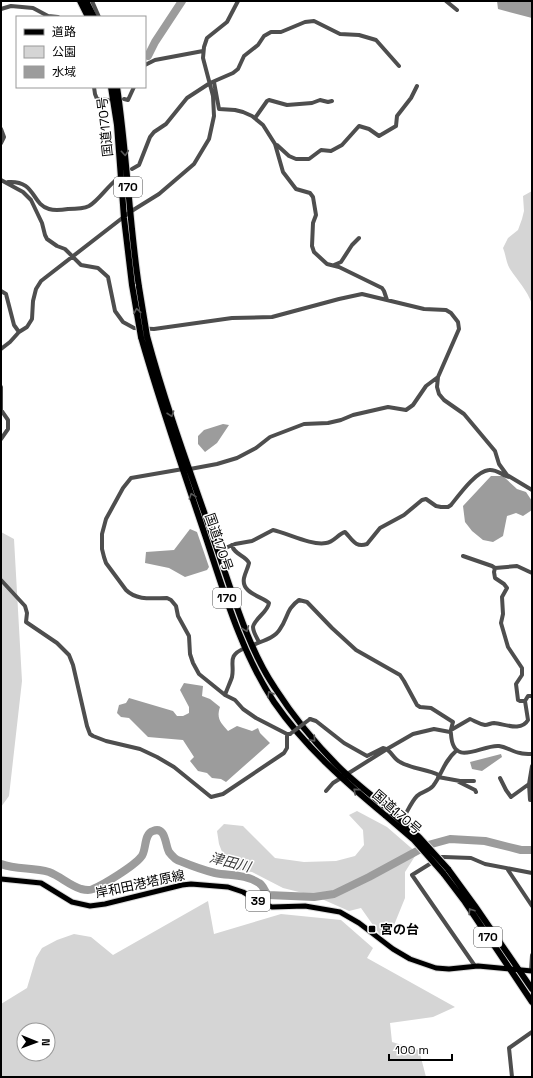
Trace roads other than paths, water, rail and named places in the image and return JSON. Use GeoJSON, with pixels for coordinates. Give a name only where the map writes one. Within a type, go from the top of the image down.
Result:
{"type":"FeatureCollection","features":[{"type":"Feature","properties":{"kind":"highway"},"geometry":{"type":"LineString","coordinates":[[80,1],[88,16]]}},
{"type":"Feature","properties":{"kind":"highway"},"geometry":{"type":"LineString","coordinates":[[86,1],[94,16]]}},
{"type":"Feature","properties":{"kind":"highway","name":"国道170号"},"geometry":{"type":"LineString","coordinates":[[112,88],[117,125],[124,218],[132,285],[152,376],[233,616],[252,664],[274,702],[302,738],[341,779],[414,840],[460,884],[532,989]]}},
{"type":"Feature","properties":{"kind":"highway","name":"国道170号"},"geometry":{"type":"LineString","coordinates":[[117,88],[122,119],[132,241],[139,287],[144,337],[218,551],[274,687],[297,721],[333,760],[419,837],[445,871],[532,1002]]}},
{"type":"Feature","properties":{"kind":"main road","name":"岸和田港塔原線"},"geometry":{"type":"LineString","coordinates":[[1,879],[41,883],[72,902],[90,906],[105,904],[173,886],[191,884],[228,887],[243,892],[272,907],[305,906],[340,912],[359,923],[393,950],[410,959],[431,967],[449,969],[475,966],[532,971]]}},
{"type":"Feature","properties":{"kind":"street"},"geometry":{"type":"LineString","coordinates":[[92,1],[99,16]]}},
{"type":"Feature","properties":{"kind":"street"},"geometry":{"type":"LineString","coordinates":[[238,1],[227,22],[207,38],[203,50],[202,58],[212,82],[219,109],[235,110],[247,114],[255,118],[263,125],[275,144],[283,172],[296,189],[310,194],[313,197],[316,215],[313,223],[312,246],[314,252],[327,264],[333,265],[382,288],[387,300]]}},
{"type":"Feature","properties":{"kind":"street"},"geometry":{"type":"LineString","coordinates":[[446,1],[457,10]]}},
{"type":"Feature","properties":{"kind":"street"},"geometry":{"type":"LineString","coordinates":[[1,9],[11,6],[33,8],[48,16]]}},
{"type":"Feature","properties":{"kind":"street"},"geometry":{"type":"LineString","coordinates":[[132,169],[139,165],[150,137],[154,132],[166,124],[187,98],[212,82],[233,73],[238,69],[244,56],[258,45],[264,36],[273,31],[281,32],[290,27],[310,21],[314,22],[340,34],[359,35],[376,40],[399,66]]}},
{"type":"Feature","properties":{"kind":"street"},"geometry":{"type":"LineString","coordinates":[[146,64],[155,60],[203,50]]}},
{"type":"Feature","properties":{"kind":"street"},"geometry":{"type":"LineString","coordinates":[[1,349],[19,332],[27,327],[32,320],[33,301],[36,289],[41,281],[130,212],[144,204],[180,177],[194,164],[209,139],[213,125],[214,108],[212,82]]}},
{"type":"Feature","properties":{"kind":"street"},"geometry":{"type":"LineString","coordinates":[[275,144],[289,156],[296,159],[309,159],[321,150],[331,151],[342,145],[359,126],[369,129],[379,136],[396,126],[397,116],[411,98],[417,86]]}},
{"type":"Feature","properties":{"kind":"street"},"geometry":{"type":"LineString","coordinates":[[94,88],[97,99],[108,100]]}},
{"type":"Feature","properties":{"kind":"street"},"geometry":{"type":"LineString","coordinates":[[124,100],[128,100],[134,88]]}},
{"type":"Feature","properties":{"kind":"street"},"geometry":{"type":"LineString","coordinates":[[255,118],[269,100],[287,105],[312,103],[320,100],[328,102],[332,101]]}},
{"type":"Feature","properties":{"kind":"street"},"geometry":{"type":"LineString","coordinates":[[1,129],[4,137],[1,143]]}},
{"type":"Feature","properties":{"kind":"street"},"geometry":{"type":"LineString","coordinates":[[1,180],[23,192],[31,200],[42,223],[47,240],[65,249],[81,265],[98,268],[108,277],[115,311],[123,322],[134,328],[154,329],[232,318],[272,317],[362,294],[424,309],[446,310],[451,313],[458,322],[459,329],[438,377],[437,387],[441,398],[464,414],[495,451],[499,464],[507,475],[532,490]]}},
{"type":"Feature","properties":{"kind":"street"},"geometry":{"type":"LineString","coordinates":[[6,183],[19,183],[29,188],[44,207],[55,210],[74,209],[91,205],[116,180]]}},
{"type":"Feature","properties":{"kind":"street"},"geometry":{"type":"LineString","coordinates":[[333,265],[341,262],[352,245],[359,238]]}},
{"type":"Feature","properties":{"kind":"street"},"geometry":{"type":"LineString","coordinates":[[1,291],[6,294],[14,325],[19,332]]}},
{"type":"Feature","properties":{"kind":"street"},"geometry":{"type":"LineString","coordinates":[[289,734],[261,721],[243,709],[235,700],[225,695],[204,679],[196,668],[190,654],[189,636],[178,616],[176,606],[171,600],[167,598],[139,598],[130,594],[106,563],[102,549],[102,534],[106,519],[123,488],[131,478],[217,464],[237,458],[256,448],[270,437],[304,424],[328,423],[353,415],[388,407],[406,410],[414,405],[426,386],[438,377]]}},
{"type":"Feature","properties":{"kind":"street"},"geometry":{"type":"LineString","coordinates":[[1,387],[2,410],[8,420],[8,429],[1,439]]}},
{"type":"Feature","properties":{"kind":"street"},"geometry":{"type":"LineString","coordinates":[[218,551],[232,545],[252,541],[273,530],[293,537],[322,543],[331,542],[345,532],[351,541],[356,544],[364,545],[367,544],[380,528],[404,514],[422,500],[426,499],[436,506],[448,506],[467,485],[485,471],[494,470],[504,476],[511,477]]}},
{"type":"Feature","properties":{"kind":"street"},"geometry":{"type":"LineString","coordinates":[[232,545],[234,551],[246,558],[249,563],[244,579],[245,586],[252,593],[269,603],[268,608],[253,625],[256,644],[273,636],[280,630],[288,611],[299,600],[307,602],[356,650],[400,675],[417,705],[420,707],[431,708],[453,722],[451,731],[454,748],[461,752],[474,752],[499,746],[520,754],[532,754]]}},
{"type":"Feature","properties":{"kind":"street"},"geometry":{"type":"LineString","coordinates":[[463,556],[495,568],[516,566],[532,573]]}},
{"type":"Feature","properties":{"kind":"street"},"geometry":{"type":"LineString","coordinates":[[495,568],[495,578],[507,588],[502,597],[504,614],[501,623],[508,647],[522,668],[522,675],[516,684],[518,700],[520,702],[525,701]]}},
{"type":"Feature","properties":{"kind":"street"},"geometry":{"type":"LineString","coordinates":[[1,580],[26,606],[26,622],[57,643],[69,655],[73,665],[90,734],[106,741],[140,749],[157,757],[174,767],[211,797],[223,794],[284,753],[287,748],[289,734],[310,718],[344,743],[367,756],[383,748],[387,749],[398,762],[412,768],[428,770],[439,776],[457,781],[475,790],[476,792]]}},
{"type":"Feature","properties":{"kind":"street"},"geometry":{"type":"LineString","coordinates":[[225,695],[232,676],[231,662],[239,651],[245,648]]}},
{"type":"Feature","properties":{"kind":"street"},"geometry":{"type":"LineString","coordinates":[[326,791],[333,783],[347,774],[387,749],[421,731],[434,729],[451,731],[470,719],[486,725],[494,723],[514,727],[524,725],[528,720],[525,701],[528,696],[532,696]]}},
{"type":"Feature","properties":{"kind":"street"},"geometry":{"type":"LineString","coordinates":[[404,817],[417,796],[427,792],[433,786],[447,760],[457,750]]}},
{"type":"Feature","properties":{"kind":"street"},"geometry":{"type":"LineString","coordinates":[[532,766],[529,784],[531,793],[530,800],[532,800]]}},
{"type":"Feature","properties":{"kind":"street"},"geometry":{"type":"LineString","coordinates":[[500,778],[511,797],[529,784]]}},
{"type":"Feature","properties":{"kind":"street"},"geometry":{"type":"LineString","coordinates":[[457,781],[474,781]]}},
{"type":"Feature","properties":{"kind":"street"},"geometry":{"type":"LineString","coordinates":[[475,966],[412,875],[441,857],[471,858],[485,864],[508,870],[532,873]]}},
{"type":"Feature","properties":{"kind":"street"},"geometry":{"type":"LineString","coordinates":[[508,870],[532,906]]}},
{"type":"Feature","properties":{"kind":"street"},"geometry":{"type":"LineString","coordinates":[[532,955],[532,971]]}},
{"type":"Feature","properties":{"kind":"street"},"geometry":{"type":"LineString","coordinates":[[512,1077],[509,1048],[532,1032]]}},
{"type":"Feature","properties":{"kind":"water"},"geometry":{"type":"Polygon","coordinates":[[[497,1],[532,1],[532,18],[498,9],[497,1]]]}},
{"type":"Feature","properties":{"kind":"water"},"geometry":{"type":"Polygon","coordinates":[[[223,424],[229,425],[217,443],[205,452],[198,444],[198,436],[204,430],[223,424]]]}},
{"type":"Feature","properties":{"kind":"water"},"geometry":{"type":"Polygon","coordinates":[[[491,476],[503,476],[517,489],[526,492],[532,501],[532,510],[523,516],[516,513],[507,516],[503,536],[493,542],[483,540],[472,531],[465,522],[463,506],[491,476]]]}},
{"type":"Feature","properties":{"kind":"water"},"geometry":{"type":"Polygon","coordinates":[[[190,529],[197,532],[209,567],[207,570],[185,577],[169,568],[145,563],[146,552],[174,550],[190,529]]]}},
{"type":"Feature","properties":{"kind":"water"},"geometry":{"type":"Polygon","coordinates":[[[184,683],[203,686],[202,696],[210,699],[220,707],[219,718],[221,723],[228,731],[237,726],[252,731],[258,728],[260,733],[270,743],[226,782],[221,779],[212,778],[207,773],[198,771],[190,761],[194,757],[183,740],[148,737],[129,718],[121,717],[117,713],[119,705],[126,703],[129,698],[173,711],[177,716],[183,716],[189,713],[189,707],[180,690],[184,683]]]}},
{"type":"Feature","properties":{"kind":"water"},"geometry":{"type":"Polygon","coordinates":[[[501,754],[502,757],[482,771],[472,769],[470,762],[501,754]]]}},
{"type":"Feature","properties":{"kind":"waterway"},"geometry":{"type":"LineString","coordinates":[[148,56],[155,42],[182,1]]}},
{"type":"Feature","properties":{"kind":"waterway","name":"津田川"},"geometry":{"type":"LineString","coordinates":[[1,864],[49,872],[77,887],[84,890],[90,890],[111,879],[137,861],[143,854],[148,835],[157,830],[163,834],[169,852],[174,858],[215,873],[254,880],[261,884],[268,895],[314,897],[334,894],[428,845],[450,839],[485,841],[521,850],[532,850]]}},
{"type":"Feature","properties":{"kind":"place","name":"宮の台"},"geometry":{"type":"Point","coordinates":[372,929]}}]}
